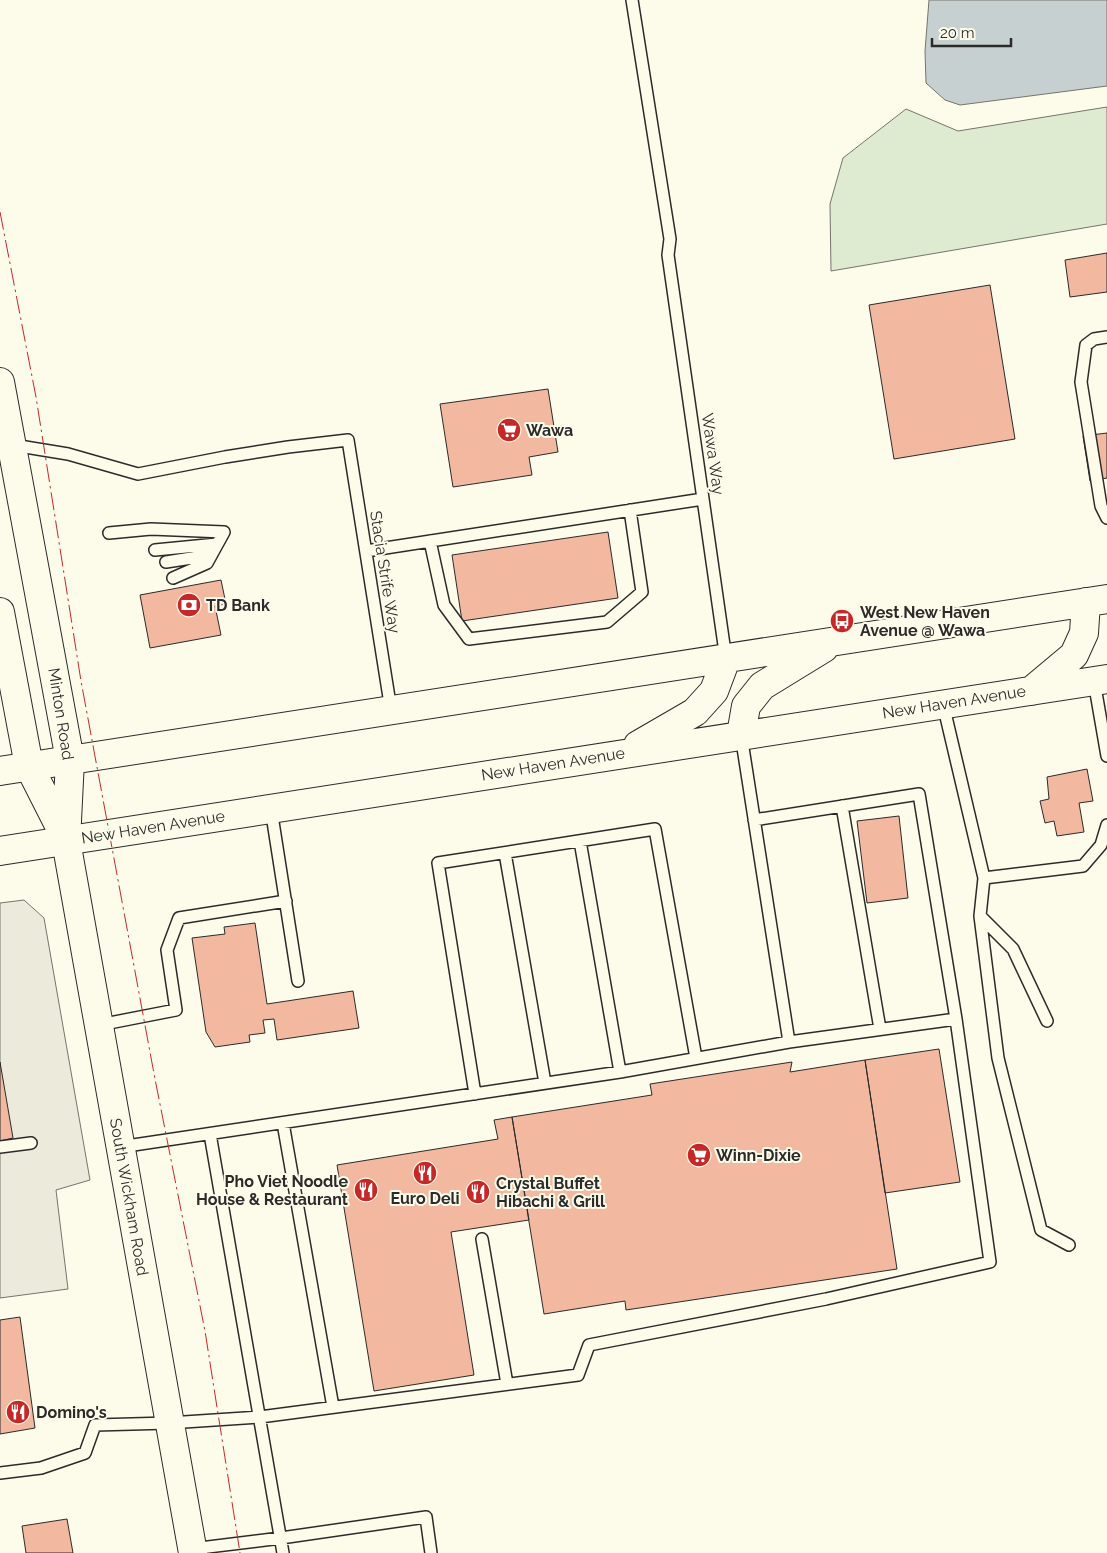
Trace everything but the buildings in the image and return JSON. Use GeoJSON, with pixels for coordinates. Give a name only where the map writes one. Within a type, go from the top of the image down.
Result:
{"type":"FeatureCollection","features":[{"type":"Feature","properties":{"kind":"main road","name":"Minton Road"},"geometry":{"type":"LineString","coordinates":[[0,382],[70,760],[66,841]]}},
{"type":"Feature","properties":{"kind":"main road"},"geometry":{"type":"LineString","coordinates":[[0,771],[1097,601]]}},
{"type":"Feature","properties":{"kind":"main road"},"geometry":{"type":"LineString","coordinates":[[1032,690],[1074,655],[1097,601]]}},
{"type":"Feature","properties":{"kind":"main road"},"geometry":{"type":"LineString","coordinates":[[0,612],[29,766],[66,841]]}},
{"type":"Feature","properties":{"kind":"main road"},"geometry":{"type":"LineString","coordinates":[[741,735],[746,706],[762,686],[836,641]]}},
{"type":"Feature","properties":{"kind":"main road"},"geometry":{"type":"LineString","coordinates":[[624,753],[695,712],[714,691],[726,658]]}},
{"type":"Feature","properties":{"kind":"main road","name":"New Haven Avenue"},"geometry":{"type":"LineString","coordinates":[[0,851],[1101,680]]}},
{"type":"Feature","properties":{"kind":"main road","name":"South Wickham Road"},"geometry":{"type":"LineString","coordinates":[[66,841],[192,1551]]}},
{"type":"Feature","properties":{"kind":"lane","name":"Wawa Way"},"geometry":{"type":"LineString","coordinates":[[632,0],[670,239],[668,255],[726,658]]}},
{"type":"Feature","properties":{"kind":"lane"},"geometry":{"type":"LineString","coordinates":[[1107,337],[1094,339],[1086,345],[1081,382],[1101,506],[1107,518]]}},
{"type":"Feature","properties":{"kind":"lane","name":"Stacia Strife Way"},"geometry":{"type":"LineString","coordinates":[[13,445],[68,454],[138,474],[234,455],[348,440],[391,710]]}},
{"type":"Feature","properties":{"kind":"lane"},"geometry":{"type":"LineString","coordinates":[[366,552],[703,499]]}},
{"type":"Feature","properties":{"kind":"lane"},"geometry":{"type":"LineString","coordinates":[[430,541],[444,605],[469,638],[607,622],[642,592],[630,510]]}},
{"type":"Feature","properties":{"kind":"lane"},"geometry":{"type":"LineString","coordinates":[[109,533],[151,529],[224,532],[207,563],[173,578]]}},
{"type":"Feature","properties":{"kind":"lane"},"geometry":{"type":"LineString","coordinates":[[155,550],[217,544]]}},
{"type":"Feature","properties":{"kind":"lane"},"geometry":{"type":"LineString","coordinates":[[166,562],[211,555]]}},
{"type":"Feature","properties":{"kind":"lane"},"geometry":{"type":"LineString","coordinates":[[1101,680],[1107,756]]}},
{"type":"Feature","properties":{"kind":"lane"},"geometry":{"type":"LineString","coordinates":[[943,704],[984,878],[980,916],[998,1058],[1041,1230],[1068,1245]]}},
{"type":"Feature","properties":{"kind":"lane"},"geometry":{"type":"LineString","coordinates":[[741,735],[789,1042]]}},
{"type":"Feature","properties":{"kind":"lane"},"geometry":{"type":"LineString","coordinates":[[0,1474],[41,1468],[85,1453],[95,1425],[169,1423],[260,1417],[578,1375],[588,1346],[826,1298],[990,1262],[956,1019],[919,794],[754,820]]}},
{"type":"Feature","properties":{"kind":"lane"},"geometry":{"type":"LineString","coordinates":[[842,806],[880,1029]]}},
{"type":"Feature","properties":{"kind":"lane"},"geometry":{"type":"LineString","coordinates":[[271,809],[298,981]]}},
{"type":"Feature","properties":{"kind":"lane"},"geometry":{"type":"LineString","coordinates":[[984,878],[1083,866],[1101,845],[1107,825]]}},
{"type":"Feature","properties":{"kind":"lane"},"geometry":{"type":"LineString","coordinates":[[475,1094],[438,864],[505,853],[655,829],[696,1058]]}},
{"type":"Feature","properties":{"kind":"lane"},"geometry":{"type":"LineString","coordinates":[[580,841],[620,1072]]}},
{"type":"Feature","properties":{"kind":"lane"},"geometry":{"type":"LineString","coordinates":[[505,853],[546,1083]]}},
{"type":"Feature","properties":{"kind":"lane"},"geometry":{"type":"LineString","coordinates":[[99,1025],[176,1010],[167,950],[179,918],[286,901]]}},
{"type":"Feature","properties":{"kind":"lane"},"geometry":{"type":"LineString","coordinates":[[980,916],[1013,949],[1047,1021]]}},
{"type":"Feature","properties":{"kind":"lane"},"geometry":{"type":"LineString","coordinates":[[120,1147],[620,1072],[789,1042],[956,1019]]}},
{"type":"Feature","properties":{"kind":"lane"},"geometry":{"type":"LineString","coordinates":[[283,1123],[333,1407]]}},
{"type":"Feature","properties":{"kind":"lane"},"geometry":{"type":"LineString","coordinates":[[210,1134],[283,1553]]}},
{"type":"Feature","properties":{"kind":"lane"},"geometry":{"type":"LineString","coordinates":[[0,1148],[31,1143]]}},
{"type":"Feature","properties":{"kind":"lane"},"geometry":{"type":"LineString","coordinates":[[482,1239],[507,1384]]}},
{"type":"Feature","properties":{"kind":"lane"},"geometry":{"type":"LineString","coordinates":[[192,1551],[426,1517],[431,1553]]}},
{"type":"Feature","properties":{"kind":"green space"},"geometry":{"type":"Polygon","coordinates":[[[1107,107],[1107,224],[831,271],[830,204],[843,158],[906,109],[958,131],[1107,107]]]}},
{"type":"Feature","properties":{"kind":"shaded area"},"geometry":{"type":"Polygon","coordinates":[[[929,0],[1107,0],[1107,86],[960,105],[945,100],[926,83],[925,51],[929,0]]]}},
{"type":"Feature","properties":{"kind":"shaded area"},"geometry":{"type":"Polygon","coordinates":[[[24,900],[44,918],[90,1180],[56,1190],[68,1289],[0,1298],[0,903],[24,900]]]}},
{"type":"Feature","properties":{"kind":"power"},"geometry":{"type":"LineString","coordinates":[[0,212],[36,397],[81,681],[155,1079],[205,1331],[240,1553]]}},
{"type":"Feature","properties":{"kind":"place","name":"Wawa"},"geometry":{"type":"Point","coordinates":[509,430]}},
{"type":"Feature","properties":{"kind":"place","name":"TD Bank"},"geometry":{"type":"Point","coordinates":[189,605]}},
{"type":"Feature","properties":{"kind":"place","name":"West New Haven Avenue @ Wawa"},"geometry":{"type":"Point","coordinates":[842,621]}},
{"type":"Feature","properties":{"kind":"place","name":"Winn-Dixie"},"geometry":{"type":"Point","coordinates":[699,1155]}},
{"type":"Feature","properties":{"kind":"place","name":"Euro Deli"},"geometry":{"type":"Point","coordinates":[425,1173]}},
{"type":"Feature","properties":{"kind":"place","name":"Pho Viet Noodle House & Restaurant"},"geometry":{"type":"Point","coordinates":[366,1190]}},
{"type":"Feature","properties":{"kind":"place","name":"Crystal Buffet Hibachi & Grill"},"geometry":{"type":"Point","coordinates":[478,1192]}},
{"type":"Feature","properties":{"kind":"place","name":"Domino's"},"geometry":{"type":"Point","coordinates":[18,1412]}}]}
